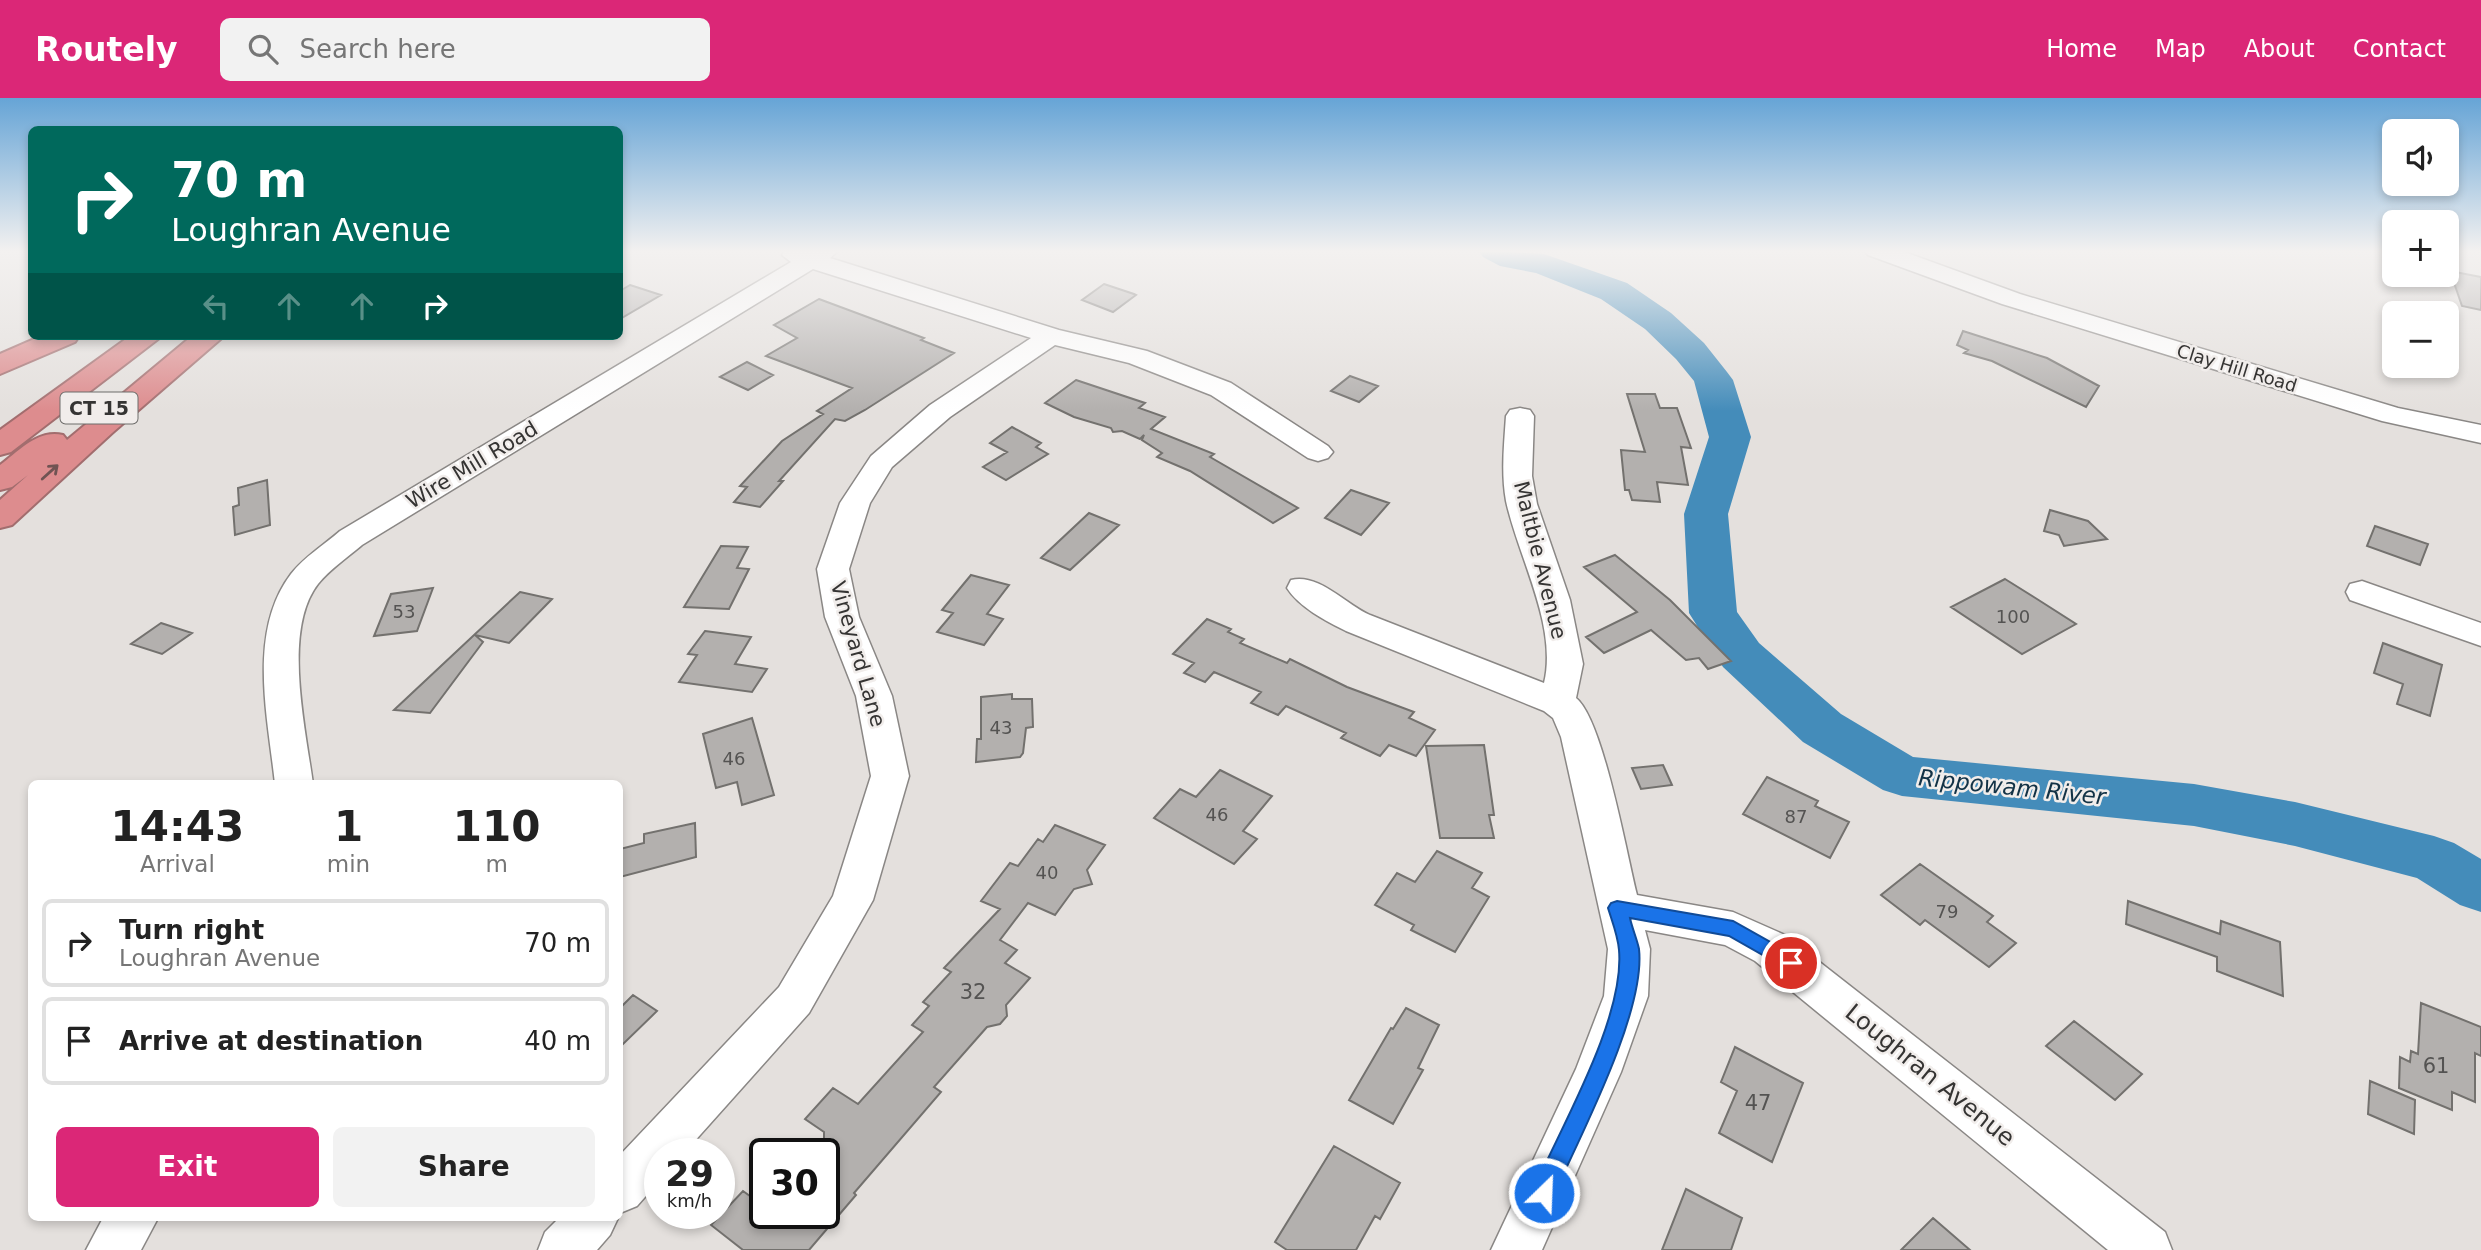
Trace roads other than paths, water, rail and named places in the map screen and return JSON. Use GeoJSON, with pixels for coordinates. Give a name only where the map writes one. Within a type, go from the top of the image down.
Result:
{"type":"FeatureCollection","features":[{"type":"Feature","properties":{"kind":"highway"},"geometry":{"type":"LineString","coordinates":[[0,365],[56,340]]}},
{"type":"Feature","properties":{"kind":"highway","name":"CT 15"},"geometry":{"type":"LineString","coordinates":[[0,445],[143,340]]}},
{"type":"Feature","properties":{"kind":"highway","name":"CT 15"},"geometry":{"type":"LineString","coordinates":[[0,480],[192,340]]}},
{"type":"Feature","properties":{"kind":"highway"},"geometry":{"type":"LineString","coordinates":[[0,518],[101,426],[204,340]]}},
{"type":"Feature","properties":{"kind":"street","name":"Wire Mill Road"},"geometry":{"type":"LineString","coordinates":[[294,780],[283,678],[282,630],[302,582],[351,538],[738,304]]}},
{"type":"Feature","properties":{"kind":"street"},"geometry":{"type":"LineString","coordinates":[[959,304],[1051,336],[1138,358],[1220,389],[1318,452]]}},
{"type":"Feature","properties":{"kind":"street","name":"Clay Hill Road"},"geometry":{"type":"LineString","coordinates":[[2027,304],[2392,415],[2481,434]]}},
{"type":"Feature","properties":{"kind":"street","name":"Vineyard Lane"},"geometry":{"type":"LineString","coordinates":[[623,1186],[794,1000],[852,900],[890,776],[874,696],[842,617],[833,569],[855,503],[881,462],[930,420],[1051,336]]}},
{"type":"Feature","properties":{"kind":"street","name":"Maltbie Avenue"},"geometry":{"type":"LineString","coordinates":[[1520,416],[1517,477],[1520,495],[1553,600],[1566,664],[1557,702]]}},
{"type":"Feature","properties":{"kind":"street"},"geometry":{"type":"LineString","coordinates":[[1303,588],[1339,614],[1358,623],[1557,702],[1569,711],[1579,737],[1617,908],[1629,949],[1626,996],[1598,1072],[1516,1250]]}},
{"type":"Feature","properties":{"kind":"street"},"geometry":{"type":"LineString","coordinates":[[2362,593],[2481,635]]}},
{"type":"Feature","properties":{"kind":"street","name":"Loughran Avenue"},"geometry":{"type":"LineString","coordinates":[[1617,908],[1733,929],[1770,948],[2147,1250]]}},
{"type":"Feature","properties":{"kind":"street"},"geometry":{"type":"LineString","coordinates":[[111,1250],[131,1221]]}},
{"type":"Feature","properties":{"kind":"street"},"geometry":{"type":"LineString","coordinates":[[563,1250],[590,1221]]}},
{"type":"Feature","properties":{"kind":"waterway","name":"Rippowam River"},"geometry":{"type":"LineString","coordinates":[[1633,304],[1658,321],[1690,351],[1713,380],[1730,437],[1706,514],[1713,613],[1741,655],[1822,728],[1902,776],[2194,805],[2295,824],[2434,859],[2481,888]]}}]}
